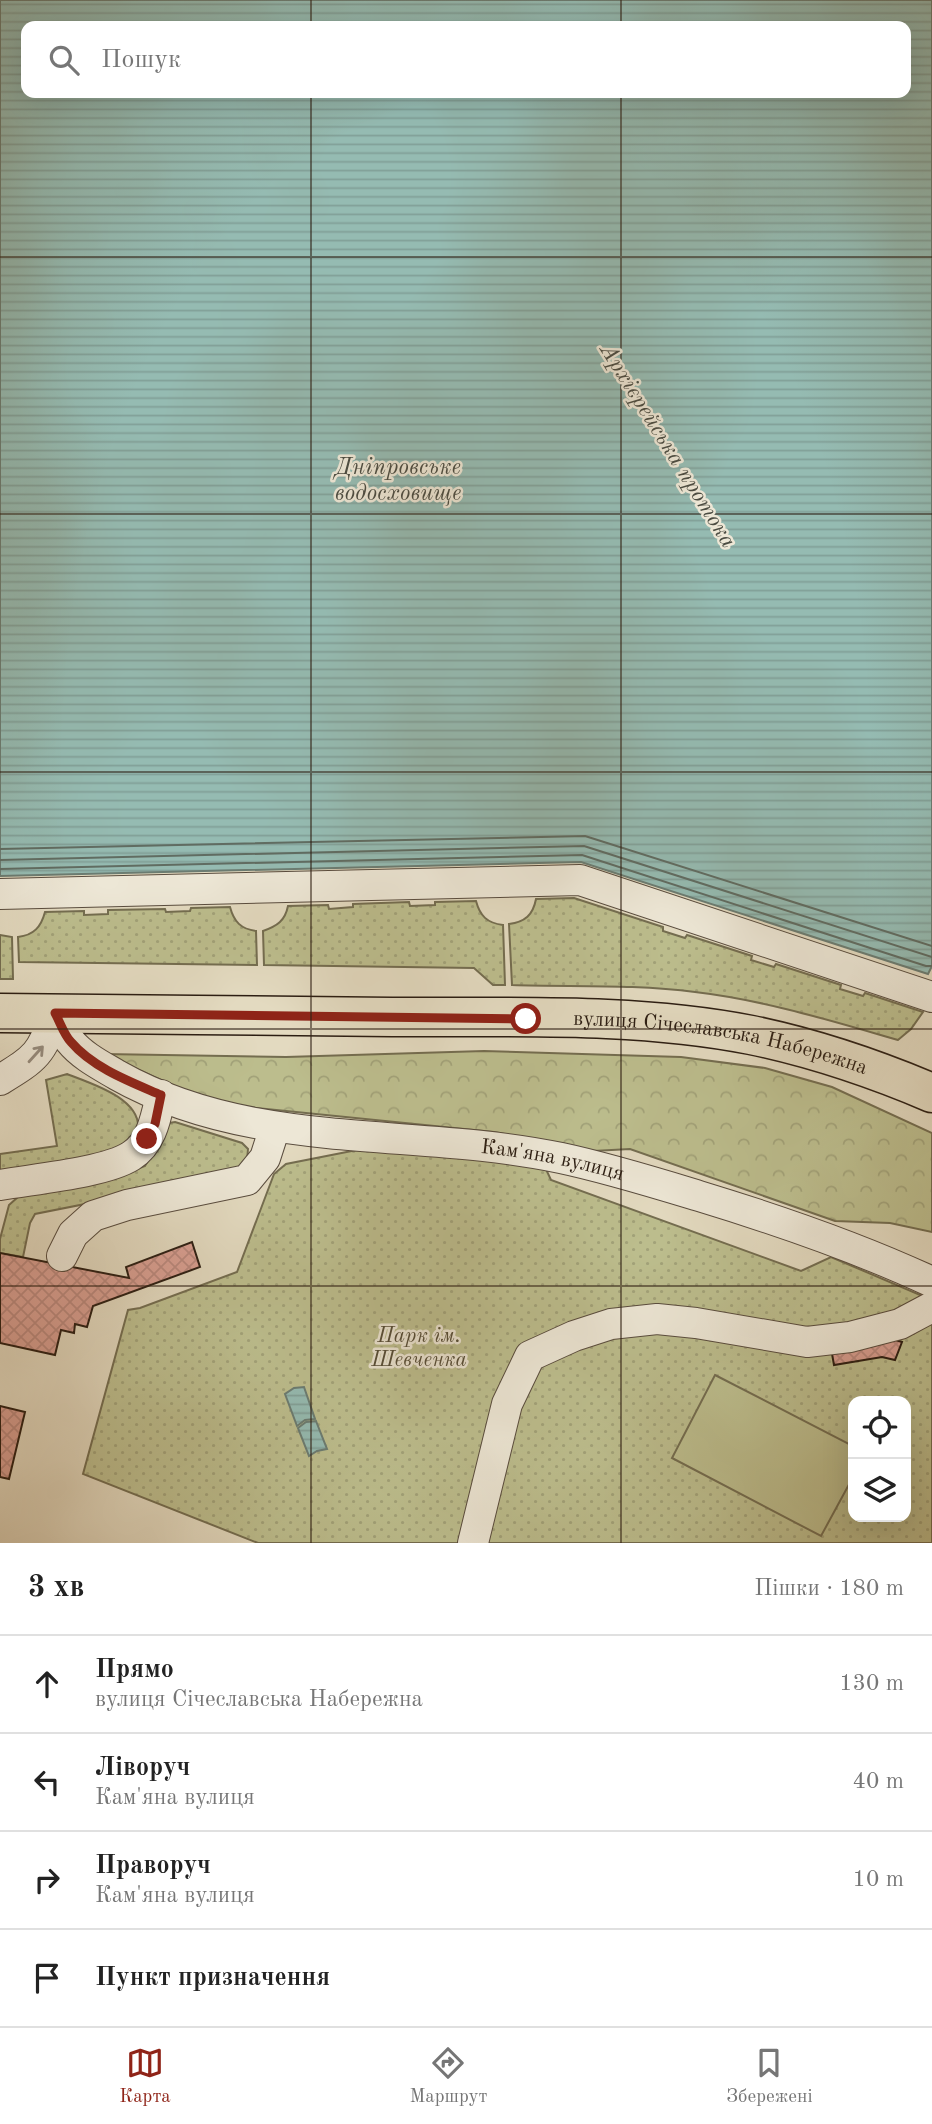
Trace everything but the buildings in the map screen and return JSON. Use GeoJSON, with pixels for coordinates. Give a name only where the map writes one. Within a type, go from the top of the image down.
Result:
{"type":"FeatureCollection","features":[{"type":"Feature","properties":{"kind":"main road","name":"вулиця Січеславська Набережна"},"geometry":{"type":"LineString","coordinates":[[0,1013],[538,1019],[674,1025],[786,1043],[855,1062],[932,1093]]}},
{"type":"Feature","properties":{"kind":"street"},"geometry":{"type":"LineString","coordinates":[[0,894],[580,880],[932,997]]}},
{"type":"Feature","properties":{"kind":"street"},"geometry":{"type":"LineString","coordinates":[[0,1080],[30,1062],[46,1043],[55,1013]]}},
{"type":"Feature","properties":{"kind":"street","name":"Кам'яна вулиця"},"geometry":{"type":"LineString","coordinates":[[55,1013],[70,1041],[93,1060],[129,1082],[228,1117],[296,1132],[489,1145],[562,1158],[648,1181],[804,1230],[932,1282]]}},
{"type":"Feature","properties":{"kind":"street"},"geometry":{"type":"LineString","coordinates":[[0,1185],[107,1166],[132,1156],[147,1139],[155,1124],[161,1095]]}},
{"type":"Feature","properties":{"kind":"street"},"geometry":{"type":"LineString","coordinates":[[62,1256],[73,1234],[93,1216],[127,1205],[247,1180],[265,1158],[275,1127]]}},
{"type":"Feature","properties":{"kind":"street"},"geometry":{"type":"LineString","coordinates":[[473,1543],[507,1404],[530,1356],[611,1324],[657,1319],[807,1342],[850,1337],[900,1324],[932,1307]]}},
{"type":"Feature","properties":{"kind":"green space"},"geometry":{"type":"Polygon","coordinates":[[[574,898],[663,927],[663,931],[685,938],[687,935],[752,956],[751,960],[774,967],[776,964],[841,985],[840,989],[863,996],[865,993],[923,1012],[911,1029],[898,1040],[747,1000],[672,989],[512,985],[509,924],[520,922],[527,917],[536,899],[574,898]]]}},
{"type":"Feature","properties":{"kind":"green space"},"geometry":{"type":"Polygon","coordinates":[[[476,901],[485,918],[503,925],[505,985],[493,985],[474,968],[264,965],[263,931],[280,922],[288,906],[328,905],[329,909],[353,907],[353,904],[409,902],[410,906],[435,905],[435,902],[476,901]]]}},
{"type":"Feature","properties":{"kind":"green space"},"geometry":{"type":"Polygon","coordinates":[[[230,907],[239,924],[256,931],[257,965],[19,962],[18,937],[36,929],[45,912],[84,911],[84,915],[108,914],[108,910],[165,909],[166,912],[230,907]]]}},
{"type":"Feature","properties":{"kind":"green space"},"geometry":{"type":"Polygon","coordinates":[[[0,935],[12,937],[13,979],[0,979],[0,935]]]}},
{"type":"Feature","properties":{"kind":"green space"},"geometry":{"type":"Polygon","coordinates":[[[484,1051],[681,1057],[765,1068],[832,1087],[932,1133],[932,1232],[890,1223],[835,1221],[630,1149],[593,1151],[494,1132],[237,1106],[185,1091],[104,1054],[286,1057],[484,1051]]]}},
{"type":"Feature","properties":{"kind":"green space"},"geometry":{"type":"Polygon","coordinates":[[[67,1074],[112,1093],[132,1109],[138,1130],[132,1146],[0,1178],[0,1154],[57,1146],[46,1080],[67,1074]]]}},
{"type":"Feature","properties":{"kind":"green space"},"geometry":{"type":"Polygon","coordinates":[[[175,1122],[242,1143],[248,1149],[247,1160],[241,1173],[35,1214],[30,1223],[23,1257],[0,1253],[0,1239],[9,1205],[18,1197],[145,1166],[169,1123],[175,1122]]]}},
{"type":"Feature","properties":{"kind":"green space","name":"Парк iм. Шевченка"},"geometry":{"type":"Polygon","coordinates":[[[377,1146],[544,1165],[551,1180],[801,1271],[831,1257],[932,1300],[932,1543],[258,1543],[83,1474],[128,1310],[237,1272],[274,1174],[286,1164],[377,1146]]]}},
{"type":"Feature","properties":{"kind":"green space"},"geometry":{"type":"Polygon","coordinates":[[[715,1375],[848,1443],[848,1486],[821,1536],[672,1458],[715,1375]]]}},
{"type":"Feature","properties":{"kind":"water","name":"Дніпровське водосховище"},"geometry":{"type":"Polygon","coordinates":[[[0,0],[932,0],[932,966],[928,974],[581,862],[0,876],[0,0]]]}},
{"type":"Feature","properties":{"kind":"water"},"geometry":{"type":"Polygon","coordinates":[[[304,1387],[315,1419],[305,1420],[297,1426],[285,1394],[294,1388],[304,1387]]]}},
{"type":"Feature","properties":{"kind":"water"},"geometry":{"type":"Polygon","coordinates":[[[316,1421],[327,1449],[309,1456],[298,1428],[306,1422],[316,1421]]]}},
{"type":"Feature","properties":{"kind":"route"},"geometry":{"type":"LineString","coordinates":[[147,1139],[155,1124],[161,1095],[129,1082],[93,1060],[70,1041],[55,1013],[526,1019]]}},
{"type":"Feature","properties":{"kind":"water label","name":"Архієрейська протока"},"geometry":{"type":"Point","coordinates":[669,445]}}]}
